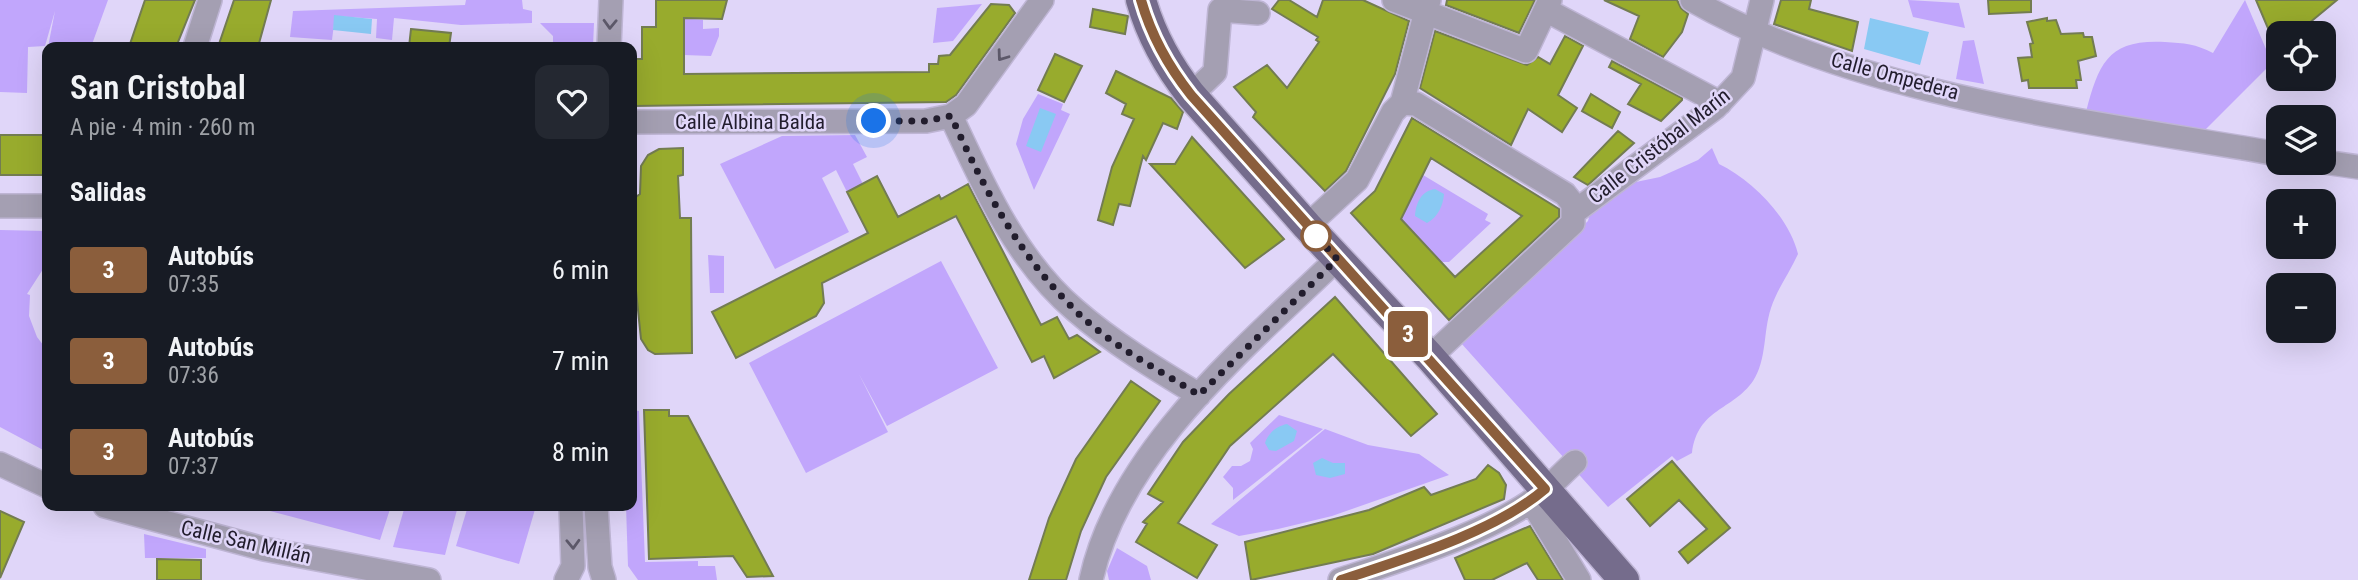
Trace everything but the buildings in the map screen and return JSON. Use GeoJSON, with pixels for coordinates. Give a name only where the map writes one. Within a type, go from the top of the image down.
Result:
{"type":"FeatureCollection","features":[{"type":"Feature","properties":{"kind":"main road"},"geometry":{"type":"LineString","coordinates":[[1141,0],[1148,27],[1175,74],[1191,95],[1337,259],[1430,357],[1538,495],[1624,580]]}},
{"type":"Feature","properties":{"kind":"street"},"geometry":{"type":"LineString","coordinates":[[196,42],[209,0]]}},
{"type":"Feature","properties":{"kind":"street"},"geometry":{"type":"LineString","coordinates":[[608,42],[611,0]]}},
{"type":"Feature","properties":{"kind":"street"},"geometry":{"type":"LineString","coordinates":[[1042,0],[976,92],[951,116],[986,192],[1037,269],[1072,308],[1105,334],[1199,395]]}},
{"type":"Feature","properties":{"kind":"street"},"geometry":{"type":"LineString","coordinates":[[1394,0],[1427,6],[1526,51],[1548,5],[1720,103]]}},
{"type":"Feature","properties":{"kind":"street","name":"Calle Ompedera"},"geometry":{"type":"LineString","coordinates":[[1692,0],[1753,32],[1855,68],[1943,91],[2106,124],[2266,152]]}},
{"type":"Feature","properties":{"kind":"street","name":"Calle Cristóbal Marín"},"geometry":{"type":"LineString","coordinates":[[1430,357],[1573,223],[1573,213],[1720,103],[1743,78],[1762,0]]}},
{"type":"Feature","properties":{"kind":"street"},"geometry":{"type":"LineString","coordinates":[[1307,226],[1357,180],[1393,112],[1402,103],[1427,6]]}},
{"type":"Feature","properties":{"kind":"street"},"geometry":{"type":"LineString","coordinates":[[1191,95],[1215,72],[1220,10],[1258,13]]}},
{"type":"Feature","properties":{"kind":"street"},"geometry":{"type":"LineString","coordinates":[[1402,103],[1416,104],[1565,194],[1573,204],[1573,213]]}},
{"type":"Feature","properties":{"kind":"street","name":"Calle Albina Balda"},"geometry":{"type":"LineString","coordinates":[[637,122],[926,121],[951,116]]}},
{"type":"Feature","properties":{"kind":"street"},"geometry":{"type":"LineString","coordinates":[[2336,164],[2358,167]]}},
{"type":"Feature","properties":{"kind":"street"},"geometry":{"type":"LineString","coordinates":[[0,206],[42,206]]}},
{"type":"Feature","properties":{"kind":"street"},"geometry":{"type":"LineString","coordinates":[[1091,580],[1096,559],[1118,508],[1145,463],[1199,395],[1337,259]]}},
{"type":"Feature","properties":{"kind":"street"},"geometry":{"type":"LineString","coordinates":[[1340,580],[1407,558],[1505,516],[1538,495],[1575,462]]}},
{"type":"Feature","properties":{"kind":"street"},"geometry":{"type":"LineString","coordinates":[[0,464],[42,484]]}},
{"type":"Feature","properties":{"kind":"street"},"geometry":{"type":"LineString","coordinates":[[1538,495],[1579,580]]}},
{"type":"Feature","properties":{"kind":"street","name":"Calle San Millán"},"geometry":{"type":"LineString","coordinates":[[124,511],[264,549],[429,580]]}},
{"type":"Feature","properties":{"kind":"street"},"geometry":{"type":"LineString","coordinates":[[566,580],[573,566],[571,511]]}},
{"type":"Feature","properties":{"kind":"street"},"geometry":{"type":"LineString","coordinates":[[597,511],[600,567],[604,580]]}},
{"type":"Feature","properties":{"kind":"shaded area"},"geometry":{"type":"Polygon","coordinates":[[[0,0],[108,0],[93,42],[49,42],[55,11],[46,42],[42,42],[42,46],[28,47],[27,93],[0,92],[0,0]]]}},
{"type":"Feature","properties":{"kind":"shaded area"},"geometry":{"type":"Polygon","coordinates":[[[466,0],[522,0],[523,9],[532,11],[532,23],[461,25],[394,18],[392,40],[376,38],[377,19],[335,16],[332,40],[290,37],[293,11],[465,5],[466,0]]]}},
{"type":"Feature","properties":{"kind":"shaded area"},"geometry":{"type":"Polygon","coordinates":[[[1908,0],[1959,3],[1965,28],[1913,17],[1908,0]]]}},
{"type":"Feature","properties":{"kind":"shaded area"},"geometry":{"type":"Polygon","coordinates":[[[2245,0],[2266,49],[2266,69],[2203,132],[2086,112],[2102,67],[2109,57],[2119,50],[2146,42],[2165,42],[2190,44],[2213,53],[2245,0]]]}},
{"type":"Feature","properties":{"kind":"shaded area"},"geometry":{"type":"Polygon","coordinates":[[[982,4],[953,41],[933,43],[937,8],[982,4]]]}},
{"type":"Feature","properties":{"kind":"shaded area"},"geometry":{"type":"Polygon","coordinates":[[[684,18],[703,20],[703,29],[719,28],[719,36],[711,56],[684,55],[684,18]]]}},
{"type":"Feature","properties":{"kind":"shaded area"},"geometry":{"type":"Polygon","coordinates":[[[540,23],[594,23],[593,42],[553,42],[553,36],[540,23]]]}},
{"type":"Feature","properties":{"kind":"shaded area"},"geometry":{"type":"Polygon","coordinates":[[[1974,40],[1984,84],[1956,79],[1963,41],[1974,40]]]}},
{"type":"Feature","properties":{"kind":"shaded area"},"geometry":{"type":"Polygon","coordinates":[[[1038,94],[1063,104],[1061,110],[1070,114],[1034,190],[1016,144],[1023,119],[1038,94]]]}},
{"type":"Feature","properties":{"kind":"shaded area"},"geometry":{"type":"Polygon","coordinates":[[[855,135],[867,157],[853,164],[863,184],[847,192],[836,170],[822,178],[849,232],[775,269],[720,164],[782,136],[855,135]]]}},
{"type":"Feature","properties":{"kind":"shaded area"},"geometry":{"type":"Polygon","coordinates":[[[1712,148],[1719,164],[1744,180],[1778,213],[1798,254],[1771,308],[1761,364],[1753,381],[1745,391],[1708,418],[1695,438],[1692,453],[1677,461],[1672,456],[1608,507],[1461,343],[1588,221],[1590,213],[1631,183],[1660,177],[1698,160],[1712,148]]]}},
{"type":"Feature","properties":{"kind":"shaded area"},"geometry":{"type":"Polygon","coordinates":[[[1423,175],[1488,214],[1485,220],[1491,223],[1449,262],[1441,262],[1401,219],[1423,175]]]}},
{"type":"Feature","properties":{"kind":"shaded area"},"geometry":{"type":"Polygon","coordinates":[[[0,230],[42,231],[42,271],[27,294],[30,295],[29,316],[42,344],[42,449],[0,427],[0,230]]]}},
{"type":"Feature","properties":{"kind":"shaded area"},"geometry":{"type":"Polygon","coordinates":[[[708,255],[724,256],[724,293],[710,293],[708,255]]]}},
{"type":"Feature","properties":{"kind":"shaded area"},"geometry":{"type":"Polygon","coordinates":[[[941,261],[998,368],[887,426],[859,374],[888,432],[806,473],[749,363],[941,261]]]}},
{"type":"Feature","properties":{"kind":"shaded area"},"geometry":{"type":"Polygon","coordinates":[[[637,411],[645,562],[698,561],[698,566],[715,566],[717,580],[638,580],[628,566],[626,511],[637,511],[637,411]]]}},
{"type":"Feature","properties":{"kind":"shaded area"},"geometry":{"type":"Polygon","coordinates":[[[1279,415],[1323,429],[1233,500],[1233,488],[1223,477],[1232,466],[1241,466],[1250,461],[1253,449],[1250,443],[1279,415]]]}},
{"type":"Feature","properties":{"kind":"shaded area"},"geometry":{"type":"Polygon","coordinates":[[[1325,429],[1368,445],[1419,454],[1449,475],[1332,516],[1278,529],[1239,536],[1211,524],[1325,429]]]}},
{"type":"Feature","properties":{"kind":"shaded area"},"geometry":{"type":"Polygon","coordinates":[[[270,511],[389,511],[380,540],[270,511]]]}},
{"type":"Feature","properties":{"kind":"shaded area"},"geometry":{"type":"Polygon","coordinates":[[[404,511],[457,511],[445,555],[393,547],[404,511]]]}},
{"type":"Feature","properties":{"kind":"shaded area"},"geometry":{"type":"Polygon","coordinates":[[[466,511],[535,511],[519,564],[456,546],[466,511]]]}},
{"type":"Feature","properties":{"kind":"shaded area"},"geometry":{"type":"Polygon","coordinates":[[[144,534],[206,549],[206,558],[145,558],[144,534]]]}},
{"type":"Feature","properties":{"kind":"shaded area"},"geometry":{"type":"Polygon","coordinates":[[[1117,548],[1147,566],[1151,580],[1109,580],[1107,571],[1117,548]]]}},
{"type":"Feature","properties":{"kind":"water"},"geometry":{"type":"Polygon","coordinates":[[[334,15],[372,19],[371,34],[333,30],[334,15]]]}},
{"type":"Feature","properties":{"kind":"water"},"geometry":{"type":"Polygon","coordinates":[[[1870,18],[1929,32],[1920,65],[1864,49],[1870,18]]]}},
{"type":"Feature","properties":{"kind":"water"},"geometry":{"type":"Polygon","coordinates":[[[1040,108],[1056,114],[1041,152],[1026,146],[1040,108]]]}},
{"type":"Feature","properties":{"kind":"water"},"geometry":{"type":"Polygon","coordinates":[[[1435,189],[1444,194],[1442,203],[1437,214],[1427,223],[1415,216],[1417,207],[1423,195],[1435,189]]]}},
{"type":"Feature","properties":{"kind":"water"},"geometry":{"type":"Polygon","coordinates":[[[1287,424],[1297,431],[1294,441],[1276,451],[1269,450],[1265,443],[1268,436],[1276,428],[1287,424]]]}},
{"type":"Feature","properties":{"kind":"water"},"geometry":{"type":"Polygon","coordinates":[[[1322,458],[1333,463],[1345,463],[1345,474],[1330,478],[1316,475],[1313,463],[1322,458]]]}},
{"type":"Feature","properties":{"kind":"bus line","name":"3"},"geometry":{"type":"LineString","coordinates":[[1141,0],[1148,27],[1175,74],[1191,95],[1337,259],[1430,357],[1545,489],[1531,501],[1505,516],[1407,558],[1341,580]]}},
{"type":"Feature","properties":{"kind":"route"},"geometry":{"type":"LineString","coordinates":[[874,121],[926,121],[951,116],[986,192],[1037,269],[1072,308],[1116,342],[1199,395],[1337,259],[1307,226],[1316,236]]}}]}
